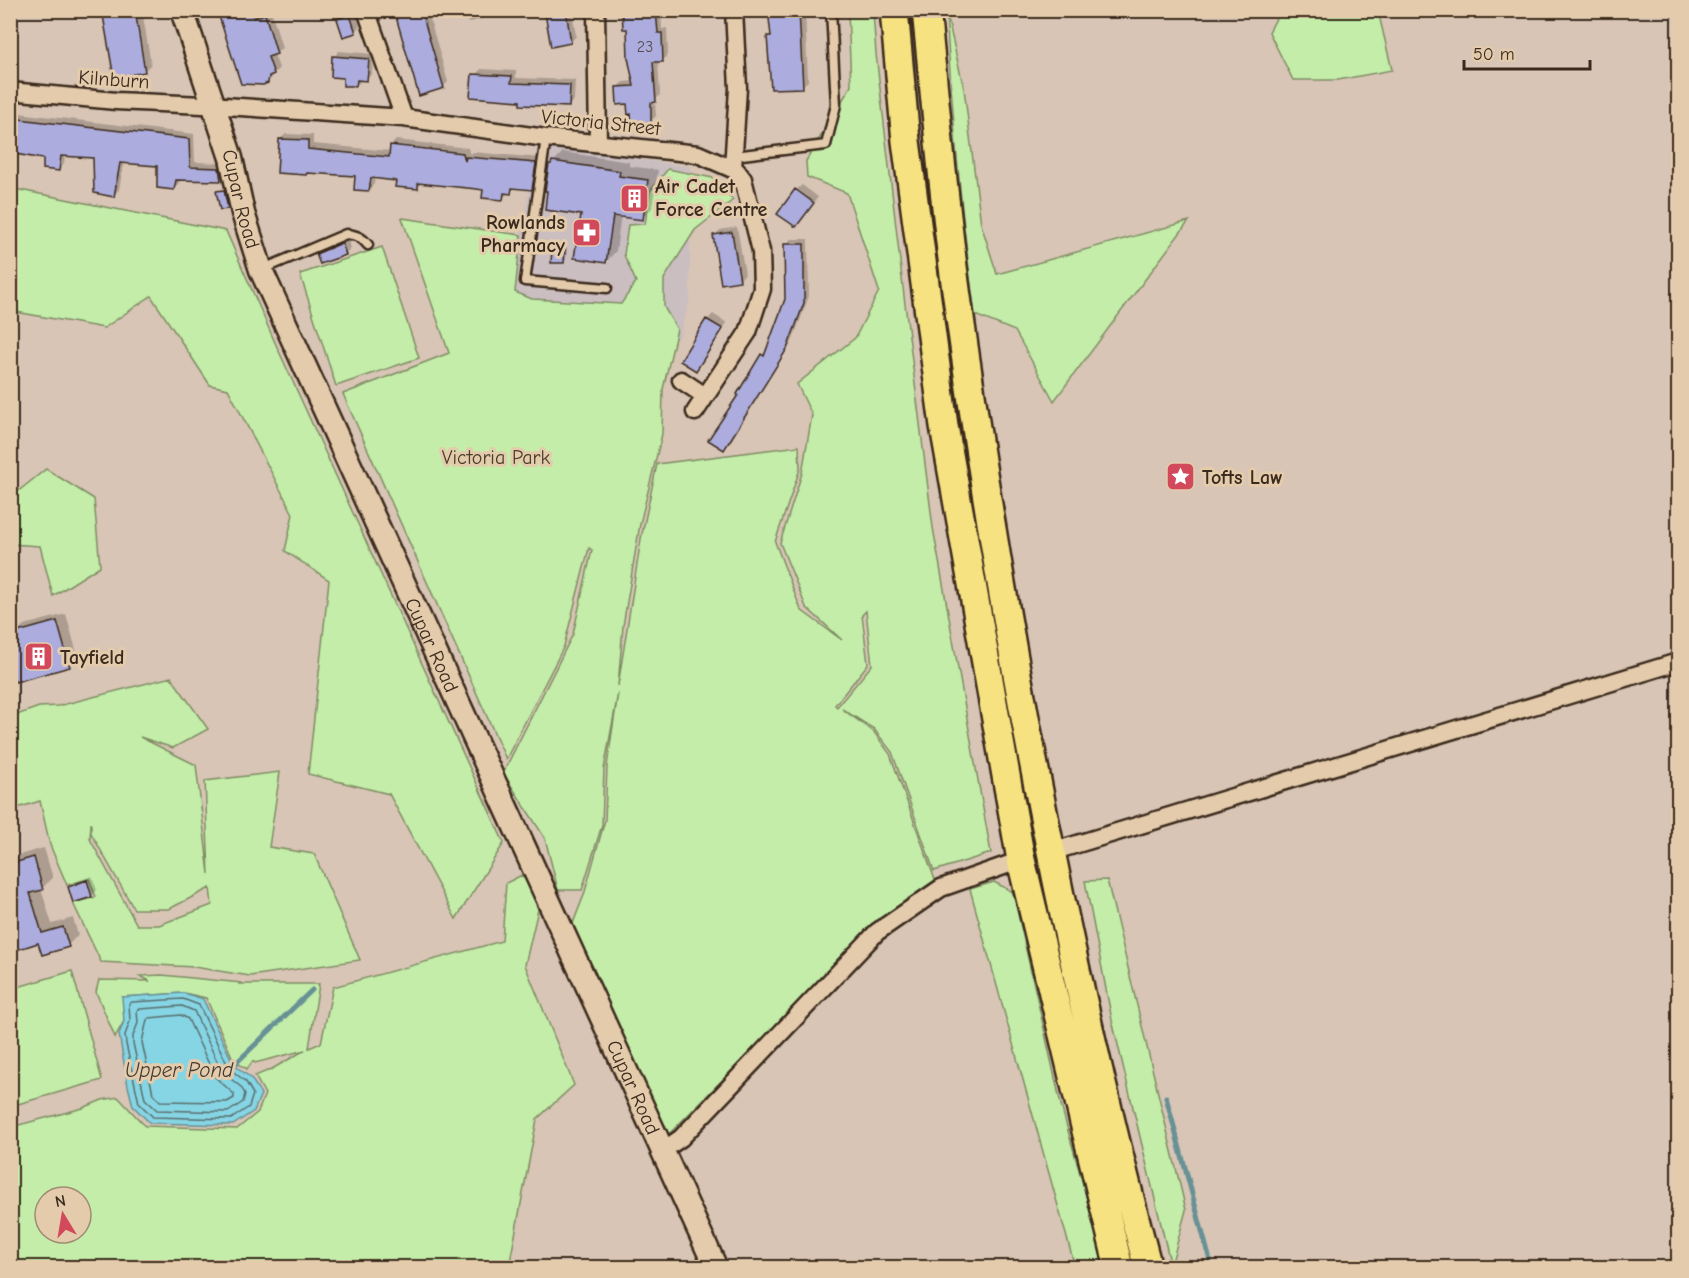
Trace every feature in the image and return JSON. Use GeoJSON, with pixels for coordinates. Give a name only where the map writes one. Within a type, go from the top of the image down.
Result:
{"type":"FeatureCollection","features":[{"type":"Feature","properties":{"kind":"highway"},"geometry":{"type":"LineString","coordinates":[[894,10],[906,141],[944,426],[1021,860],[1119,1268]]}},
{"type":"Feature","properties":{"kind":"highway"},"geometry":{"type":"LineString","coordinates":[[926,10],[958,301],[987,501],[1051,852],[1087,1017],[1148,1268]]}},
{"type":"Feature","properties":{"kind":"main road","name":"Cupar Road"},"geometry":{"type":"LineString","coordinates":[[182,10],[231,158],[243,213],[261,270],[716,1268]]}},
{"type":"Feature","properties":{"kind":"street"},"geometry":{"type":"LineString","coordinates":[[366,10],[404,118]]}},
{"type":"Feature","properties":{"kind":"street"},"geometry":{"type":"LineString","coordinates":[[596,10],[598,143]]}},
{"type":"Feature","properties":{"kind":"street"},"geometry":{"type":"LineString","coordinates":[[695,412],[748,332],[762,289],[761,251],[743,178],[733,162],[738,88],[734,10]]}},
{"type":"Feature","properties":{"kind":"street","name":"Kilnburn"},"geometry":{"type":"LineString","coordinates":[[10,91],[116,101],[215,106]]}},
{"type":"Feature","properties":{"kind":"street","name":"Victoria Street"},"geometry":{"type":"LineString","coordinates":[[215,106],[404,118],[546,138],[698,154],[733,162]]}},
{"type":"Feature","properties":{"kind":"street"},"geometry":{"type":"LineString","coordinates":[[681,380],[705,396]]}},
{"type":"Feature","properties":{"kind":"street"},"geometry":{"type":"LineString","coordinates":[[1051,852],[1678,662]]}},
{"type":"Feature","properties":{"kind":"street"},"geometry":{"type":"LineString","coordinates":[[662,1151],[681,1138],[877,932],[941,888],[1021,860]]}},
{"type":"Feature","properties":{"kind":"lane"},"geometry":{"type":"LineString","coordinates":[[733,162],[826,145],[836,105],[831,10]]}},
{"type":"Feature","properties":{"kind":"lane"},"geometry":{"type":"LineString","coordinates":[[546,138],[525,281],[607,288]]}},
{"type":"Feature","properties":{"kind":"lane"},"geometry":{"type":"LineString","coordinates":[[261,270],[346,234],[355,235],[368,245]]}},
{"type":"Feature","properties":{"kind":"shaded area"},"geometry":{"type":"Polygon","coordinates":[[[538,143],[690,167],[690,300],[679,338],[513,312],[521,235],[538,143]]]}},
{"type":"Feature","properties":{"kind":"green space","name":"Victoria Park"},"geometry":{"type":"Polygon","coordinates":[[[848,11],[873,11],[904,296],[933,528],[991,853],[934,871],[892,752],[874,729],[842,709],[874,732],[890,754],[935,880],[881,919],[668,1135],[572,926],[584,895],[605,820],[607,766],[618,693],[604,769],[602,825],[582,890],[558,890],[545,838],[503,773],[573,634],[592,550],[589,548],[564,646],[506,759],[343,394],[449,353],[402,218],[521,235],[515,292],[532,299],[621,304],[636,282],[624,255],[628,225],[645,224],[650,191],[668,169],[713,178],[733,200],[695,230],[664,279],[664,307],[677,329],[663,389],[662,434],[640,524],[623,626],[618,686],[641,539],[657,464],[799,446],[800,469],[775,542],[801,610],[842,640],[806,607],[780,543],[802,473],[812,415],[797,384],[855,338],[879,291],[847,193],[807,177],[806,161],[851,86],[848,11]],[[866,611],[862,615],[868,664],[835,705],[837,707],[872,665],[866,611]]]}},
{"type":"Feature","properties":{"kind":"green space"},"geometry":{"type":"Polygon","coordinates":[[[946,11],[964,89],[981,224],[997,274],[1189,221],[1054,401],[1015,331],[975,315],[965,239],[946,11]]]}},
{"type":"Feature","properties":{"kind":"green space"},"geometry":{"type":"Polygon","coordinates":[[[1280,11],[1378,11],[1392,70],[1338,80],[1293,80],[1269,32],[1280,11]]]}},
{"type":"Feature","properties":{"kind":"green space"},"geometry":{"type":"Polygon","coordinates":[[[10,188],[226,231],[504,843],[456,919],[389,794],[308,774],[329,580],[285,551],[293,514],[228,389],[210,385],[151,296],[104,328],[11,311],[10,188]]]}},
{"type":"Feature","properties":{"kind":"green space"},"geometry":{"type":"Polygon","coordinates":[[[382,247],[419,358],[336,386],[300,274],[382,247]]]}},
{"type":"Feature","properties":{"kind":"green space"},"geometry":{"type":"Polygon","coordinates":[[[46,469],[94,499],[100,566],[53,596],[40,546],[10,544],[11,497],[46,469]]]}},
{"type":"Feature","properties":{"kind":"green space"},"geometry":{"type":"Polygon","coordinates":[[[171,677],[208,729],[173,748],[140,737],[196,765],[209,874],[205,781],[280,772],[269,847],[314,854],[360,960],[250,976],[194,967],[101,962],[73,903],[96,897],[89,879],[67,885],[50,845],[40,801],[11,810],[11,717],[39,707],[58,706],[171,677]],[[91,823],[90,839],[137,925],[159,925],[212,905],[210,888],[169,909],[134,909],[91,833],[91,823]]]}},
{"type":"Feature","properties":{"kind":"green space"},"geometry":{"type":"Polygon","coordinates":[[[522,875],[540,901],[525,965],[574,1085],[537,1119],[509,1267],[11,1268],[11,1127],[118,1097],[145,1126],[237,1129],[258,1112],[265,1094],[255,1076],[305,1050],[255,1063],[253,1061],[247,1069],[234,1061],[206,998],[184,993],[123,997],[124,1021],[115,1037],[96,992],[99,980],[150,981],[140,976],[162,975],[242,983],[239,984],[319,984],[309,1048],[321,1043],[333,987],[502,941],[506,883],[522,875]]]}},
{"type":"Feature","properties":{"kind":"green space"},"geometry":{"type":"Polygon","coordinates":[[[1107,880],[1186,1210],[1171,1266],[1112,1020],[1085,881],[1107,880]]]}},
{"type":"Feature","properties":{"kind":"green space"},"geometry":{"type":"Polygon","coordinates":[[[994,882],[1013,892],[1062,1109],[1106,1267],[1075,1267],[970,889],[994,882]]]}},
{"type":"Feature","properties":{"kind":"green space"},"geometry":{"type":"Polygon","coordinates":[[[72,971],[102,1080],[11,1106],[11,989],[72,971]]]}},
{"type":"Feature","properties":{"kind":"water","name":"Upper Pond"},"geometry":{"type":"Polygon","coordinates":[[[184,993],[203,999],[234,1065],[251,1078],[261,1094],[254,1111],[233,1125],[150,1123],[133,1106],[119,1034],[124,1021],[122,997],[184,993]]]}},
{"type":"Feature","properties":{"kind":"building"},"geometry":{"type":"Polygon","coordinates":[[[102,10],[135,10],[145,72],[114,78],[102,10]]]}},
{"type":"Feature","properties":{"kind":"building"},"geometry":{"type":"Polygon","coordinates":[[[217,10],[251,10],[254,18],[265,14],[277,54],[268,57],[274,74],[269,76],[268,83],[263,85],[241,84],[217,10]]]}},
{"type":"Feature","properties":{"kind":"building"},"geometry":{"type":"Polygon","coordinates":[[[394,10],[421,10],[444,88],[419,96],[394,10]]]}},
{"type":"Feature","properties":{"kind":"building"},"geometry":{"type":"Polygon","coordinates":[[[566,10],[571,43],[551,47],[545,13],[566,10]]]}},
{"type":"Feature","properties":{"kind":"building"},"geometry":{"type":"Polygon","coordinates":[[[622,10],[656,10],[658,33],[662,33],[663,62],[653,62],[656,102],[651,103],[651,123],[632,124],[627,104],[617,105],[616,87],[634,86],[628,58],[627,29],[623,29],[622,10]]]}},
{"type":"Feature","properties":{"kind":"building"},"geometry":{"type":"Polygon","coordinates":[[[768,10],[799,10],[803,88],[771,89],[767,36],[771,36],[768,10]]]}},
{"type":"Feature","properties":{"kind":"building"},"geometry":{"type":"Polygon","coordinates":[[[350,15],[356,33],[343,37],[337,19],[350,15]]]}},
{"type":"Feature","properties":{"kind":"building"},"geometry":{"type":"Polygon","coordinates":[[[332,56],[369,59],[367,81],[357,80],[356,86],[343,86],[343,78],[331,77],[332,56]]]}},
{"type":"Feature","properties":{"kind":"building"},"geometry":{"type":"Polygon","coordinates":[[[472,74],[512,76],[511,83],[570,85],[569,107],[520,105],[520,101],[470,97],[472,74]]]}},
{"type":"Feature","properties":{"kind":"building"},"geometry":{"type":"Polygon","coordinates":[[[10,118],[189,139],[190,167],[219,168],[221,181],[176,180],[174,190],[157,188],[157,166],[120,163],[114,197],[94,193],[93,158],[61,156],[59,171],[43,169],[43,159],[10,153],[10,118]]]}},
{"type":"Feature","properties":{"kind":"building"},"geometry":{"type":"Polygon","coordinates":[[[279,139],[308,140],[308,149],[389,157],[390,145],[463,153],[465,161],[466,157],[536,163],[532,190],[512,188],[511,194],[504,193],[503,200],[482,198],[483,190],[477,189],[418,183],[418,189],[395,187],[396,181],[371,178],[369,191],[354,190],[355,176],[277,173],[279,139]]]}},
{"type":"Feature","properties":{"kind":"building"},"geometry":{"type":"Polygon","coordinates":[[[552,161],[620,171],[619,176],[648,180],[643,220],[613,216],[606,263],[574,258],[581,215],[545,210],[547,191],[545,191],[549,164],[552,161]]]}},
{"type":"Feature","properties":{"kind":"building"},"geometry":{"type":"Polygon","coordinates":[[[795,189],[814,203],[796,227],[777,214],[795,189]]]}},
{"type":"Feature","properties":{"kind":"building"},"geometry":{"type":"Polygon","coordinates":[[[224,190],[228,209],[220,210],[216,191],[224,190]]]}},
{"type":"Feature","properties":{"kind":"building"},"geometry":{"type":"Polygon","coordinates":[[[732,232],[740,281],[721,284],[713,235],[732,232]]]}},
{"type":"Feature","properties":{"kind":"building"},"geometry":{"type":"Polygon","coordinates":[[[342,243],[346,255],[320,264],[316,254],[342,243]]]}},
{"type":"Feature","properties":{"kind":"building"},"geometry":{"type":"Polygon","coordinates":[[[784,244],[804,244],[804,303],[787,349],[724,450],[708,440],[738,395],[761,354],[764,356],[785,299],[784,244]]]}},
{"type":"Feature","properties":{"kind":"building"},"geometry":{"type":"Polygon","coordinates":[[[552,248],[565,249],[564,263],[551,263],[552,248]]]}},
{"type":"Feature","properties":{"kind":"building"},"geometry":{"type":"Polygon","coordinates":[[[706,319],[723,329],[696,371],[680,361],[706,319]]]}},
{"type":"Feature","properties":{"kind":"building","name":"Tayfield"},"geometry":{"type":"Polygon","coordinates":[[[57,621],[70,667],[15,682],[10,667],[10,646],[17,645],[14,633],[57,621]]]}},
{"type":"Feature","properties":{"kind":"building"},"geometry":{"type":"Polygon","coordinates":[[[34,857],[43,890],[30,893],[42,933],[63,927],[69,947],[42,955],[38,943],[10,952],[10,932],[17,930],[12,913],[16,911],[10,891],[10,864],[34,857]]]}},
{"type":"Feature","properties":{"kind":"building"},"geometry":{"type":"Polygon","coordinates":[[[87,880],[92,897],[73,903],[68,887],[87,880]]]}},
{"type":"Feature","properties":{"kind":"waterway"},"geometry":{"type":"LineString","coordinates":[[234,1065],[312,990]]}},
{"type":"Feature","properties":{"kind":"waterway"},"geometry":{"type":"LineString","coordinates":[[1166,1097],[1212,1268]]}},
{"type":"Feature","properties":{"kind":"place","name":"Air Cadet Force Centre"},"geometry":{"type":"Point","coordinates":[634,198]}},
{"type":"Feature","properties":{"kind":"place","name":"Rowlands Pharmacy"},"geometry":{"type":"Point","coordinates":[586,233]}},
{"type":"Feature","properties":{"kind":"place","name":"Tofts Law"},"geometry":{"type":"Point","coordinates":[1181,477]}},
{"type":"Feature","properties":{"kind":"place","name":"Tayfield"},"geometry":{"type":"Point","coordinates":[39,657]}}]}
